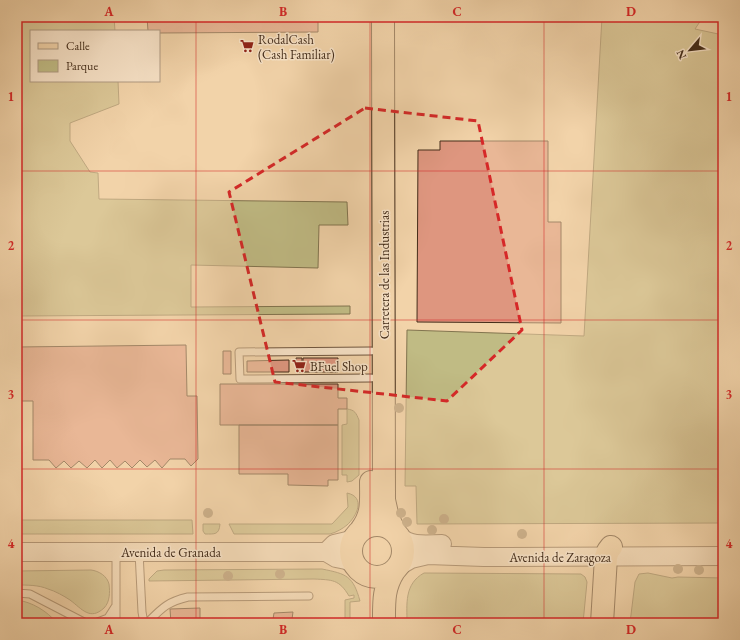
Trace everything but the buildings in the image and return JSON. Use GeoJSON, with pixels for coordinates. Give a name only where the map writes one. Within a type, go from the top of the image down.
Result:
{"type":"FeatureCollection","features":[{"type":"Feature","properties":{"kind":"main road","name":"Carretera de las Industrias"},"geometry":{"type":"LineString","coordinates":[[358,533],[367,522],[371,511],[369,17]]}},
{"type":"Feature","properties":{"kind":"main road","name":"Carretera de las Industrias"},"geometry":{"type":"LineString","coordinates":[[383,17],[384,500],[388,518],[398,534]]}},
{"type":"Feature","properties":{"kind":"main road"},"geometry":{"type":"LineString","coordinates":[[373,623],[373,600],[369,583],[352,557],[351,550],[352,542],[358,533],[367,526],[374,525],[389,527],[398,534],[404,552],[387,581],[385,592],[384,623]]}},
{"type":"Feature","properties":{"kind":"main road"},"geometry":{"type":"LineString","coordinates":[[602,623],[614,552]]}},
{"type":"Feature","properties":{"kind":"main road"},"geometry":{"type":"LineString","coordinates":[[614,552],[614,623]]}},
{"type":"Feature","properties":{"kind":"main road"},"geometry":{"type":"LineString","coordinates":[[360,569],[373,577],[380,577],[388,575],[396,568]]}},
{"type":"Feature","properties":{"kind":"street"},"geometry":{"type":"LineString","coordinates":[[326,552],[334,544],[347,541],[358,533]]}},
{"type":"Feature","properties":{"kind":"street","name":"Avenida de Zaragoza"},"geometry":{"type":"LineString","coordinates":[[398,534],[408,542],[421,544],[508,544],[614,552],[723,556]]}},
{"type":"Feature","properties":{"kind":"street","name":"Avenida de Zaragoza"},"geometry":{"type":"LineString","coordinates":[[396,568],[411,559],[428,555],[484,557],[614,552],[723,545]]}},
{"type":"Feature","properties":{"kind":"street","name":"Avenida de Granada"},"geometry":{"type":"LineString","coordinates":[[17,552],[326,552],[336,558],[346,560],[360,569]]}},
{"type":"Feature","properties":{"kind":"lane"},"geometry":{"type":"LineString","coordinates":[[371,351],[239,352],[240,379],[371,378]]}},
{"type":"Feature","properties":{"kind":"lane"},"geometry":{"type":"LineString","coordinates":[[116,552],[116,623]]}},
{"type":"Feature","properties":{"kind":"lane"},"geometry":{"type":"LineString","coordinates":[[139,552],[142,612],[146,623],[173,600],[188,596],[308,596]]}},
{"type":"Feature","properties":{"kind":"lane"},"geometry":{"type":"LineString","coordinates":[[17,593],[30,594],[87,623],[91,623]]}},
{"type":"Feature","properties":{"kind":"lane"},"geometry":{"type":"LineString","coordinates":[[95,623],[108,618],[116,605]]}},
{"type":"Feature","properties":{"kind":"highlighted area"},"geometry":{"type":"Polygon","coordinates":[[[365,108],[478,121],[522,330],[447,401],[275,382],[229,192],[365,108]]]}},
{"type":"Feature","properties":{"kind":"green space"},"geometry":{"type":"Polygon","coordinates":[[[17,17],[114,17],[115,30],[30,30],[30,82],[118,82],[119,104],[70,123],[70,141],[90,172],[98,173],[99,199],[347,202],[348,225],[319,225],[318,268],[191,265],[191,307],[350,306],[350,314],[17,316],[17,17]]]}},
{"type":"Feature","properties":{"kind":"green space"},"geometry":{"type":"Polygon","coordinates":[[[602,17],[703,17],[695,29],[723,35],[723,523],[417,524],[416,486],[405,486],[407,330],[584,336],[602,17]]]}},
{"type":"Feature","properties":{"kind":"green space"},"geometry":{"type":"Polygon","coordinates":[[[347,409],[355,412],[359,420],[359,475],[352,481],[347,482],[347,475],[342,475],[342,425],[347,424],[347,409]]]}},
{"type":"Feature","properties":{"kind":"green space"},"geometry":{"type":"Polygon","coordinates":[[[347,493],[353,495],[358,503],[354,517],[347,525],[330,534],[234,534],[229,524],[332,524],[348,507],[347,493]]]}},
{"type":"Feature","properties":{"kind":"green space"},"geometry":{"type":"Polygon","coordinates":[[[17,520],[192,520],[193,534],[17,534],[17,520]]]}},
{"type":"Feature","properties":{"kind":"green space"},"geometry":{"type":"Polygon","coordinates":[[[203,524],[220,524],[219,530],[214,534],[205,534],[203,531],[203,524]]]}},
{"type":"Feature","properties":{"kind":"green space"},"geometry":{"type":"Polygon","coordinates":[[[322,569],[343,575],[355,586],[360,601],[350,602],[350,623],[345,623],[345,600],[354,598],[354,595],[349,596],[342,586],[330,580],[149,581],[149,579],[157,571],[164,570],[322,569]]]}},
{"type":"Feature","properties":{"kind":"green space"},"geometry":{"type":"Polygon","coordinates":[[[17,571],[97,571],[105,576],[109,584],[109,597],[106,606],[94,614],[90,614],[82,610],[68,598],[51,590],[37,586],[17,585],[17,571]]]}},
{"type":"Feature","properties":{"kind":"green space"},"geometry":{"type":"Polygon","coordinates":[[[424,573],[581,574],[585,577],[587,582],[583,623],[407,623],[407,602],[410,589],[413,583],[424,573]]]}},
{"type":"Feature","properties":{"kind":"green space"},"geometry":{"type":"Polygon","coordinates":[[[648,573],[672,578],[723,578],[723,623],[630,623],[635,582],[639,574],[648,573]]]}},
{"type":"Feature","properties":{"kind":"green space"},"geometry":{"type":"Polygon","coordinates":[[[17,600],[39,608],[57,623],[25,623],[17,608],[17,600]]]}},
{"type":"Feature","properties":{"kind":"place","name":"RodalCash (Cash Familiar)"},"geometry":{"type":"Point","coordinates":[247,46]}},
{"type":"Feature","properties":{"kind":"place","name":"BFuel Shop"},"geometry":{"type":"Point","coordinates":[299,366]}}]}
